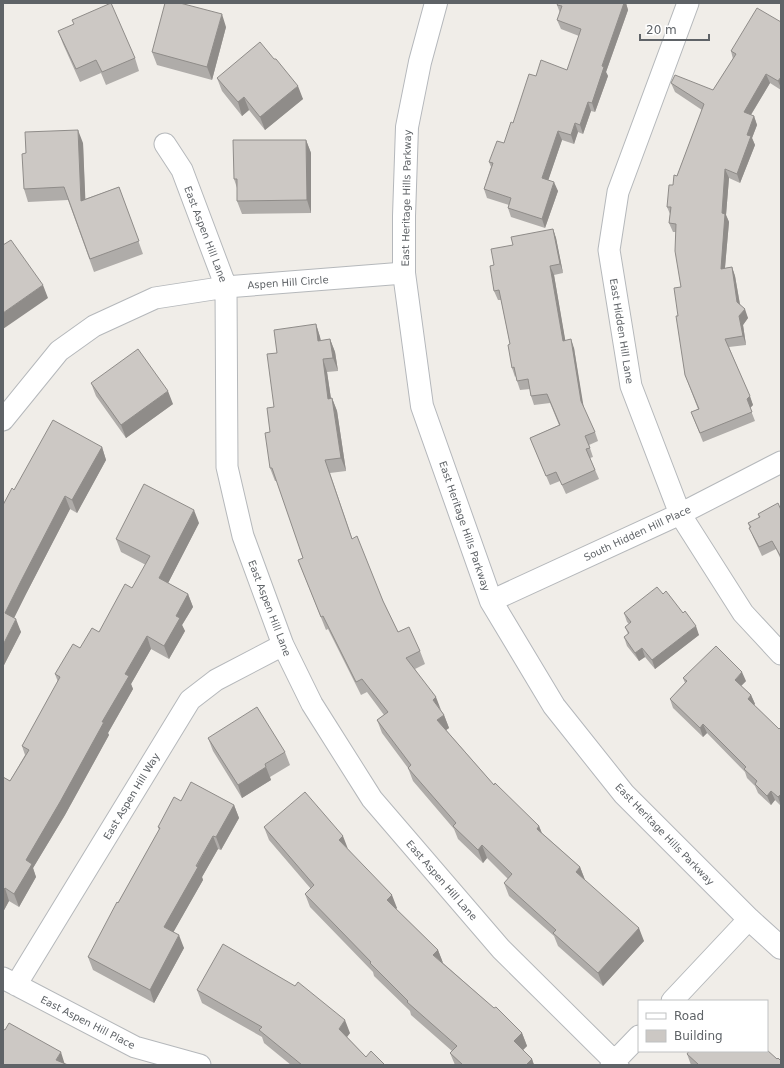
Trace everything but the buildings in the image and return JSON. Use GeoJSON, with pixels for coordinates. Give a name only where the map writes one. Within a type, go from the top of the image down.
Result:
{"type":"FeatureCollection","features":[{"type":"Feature","properties":{"kind":"street","name":"East Heritage Hills Parkway"},"geometry":{"type":"LineString","coordinates":[[436,3],[420,62],[407,127],[404,272],[422,406],[491,601],[554,706],[624,794],[781,948]]}},
{"type":"Feature","properties":{"kind":"street","name":"East Hidden Hill Lane"},"geometry":{"type":"LineString","coordinates":[[688,3],[618,192],[609,250],[631,386],[680,514],[743,613],[781,654]]}},
{"type":"Feature","properties":{"kind":"street","name":"East Aspen Hill Lane"},"geometry":{"type":"LineString","coordinates":[[165,144],[182,170],[226,287],[227,467],[243,536],[283,645],[312,704],[372,799],[501,949],[615,1064]]}},
{"type":"Feature","properties":{"kind":"street","name":"Aspen Hill Circle"},"geometry":{"type":"LineString","coordinates":[[3,420],[59,351],[94,326],[155,298],[226,287],[404,272]]}},
{"type":"Feature","properties":{"kind":"street","name":"South Hidden Hill Place"},"geometry":{"type":"LineString","coordinates":[[491,601],[680,514],[781,462]]}},
{"type":"Feature","properties":{"kind":"street","name":"East Aspen Hill Way"},"geometry":{"type":"LineString","coordinates":[[10,982],[190,700],[216,680],[283,645]]}},
{"type":"Feature","properties":{"kind":"street"},"geometry":{"type":"LineString","coordinates":[[673,1000],[750,919]]}},
{"type":"Feature","properties":{"kind":"street","name":"East Aspen Hill Place"},"geometry":{"type":"LineString","coordinates":[[10,982],[135,1047],[200,1065]]}},
{"type":"Feature","properties":{"kind":"street"},"geometry":{"type":"LineString","coordinates":[[615,1064],[638,1037]]}}]}
